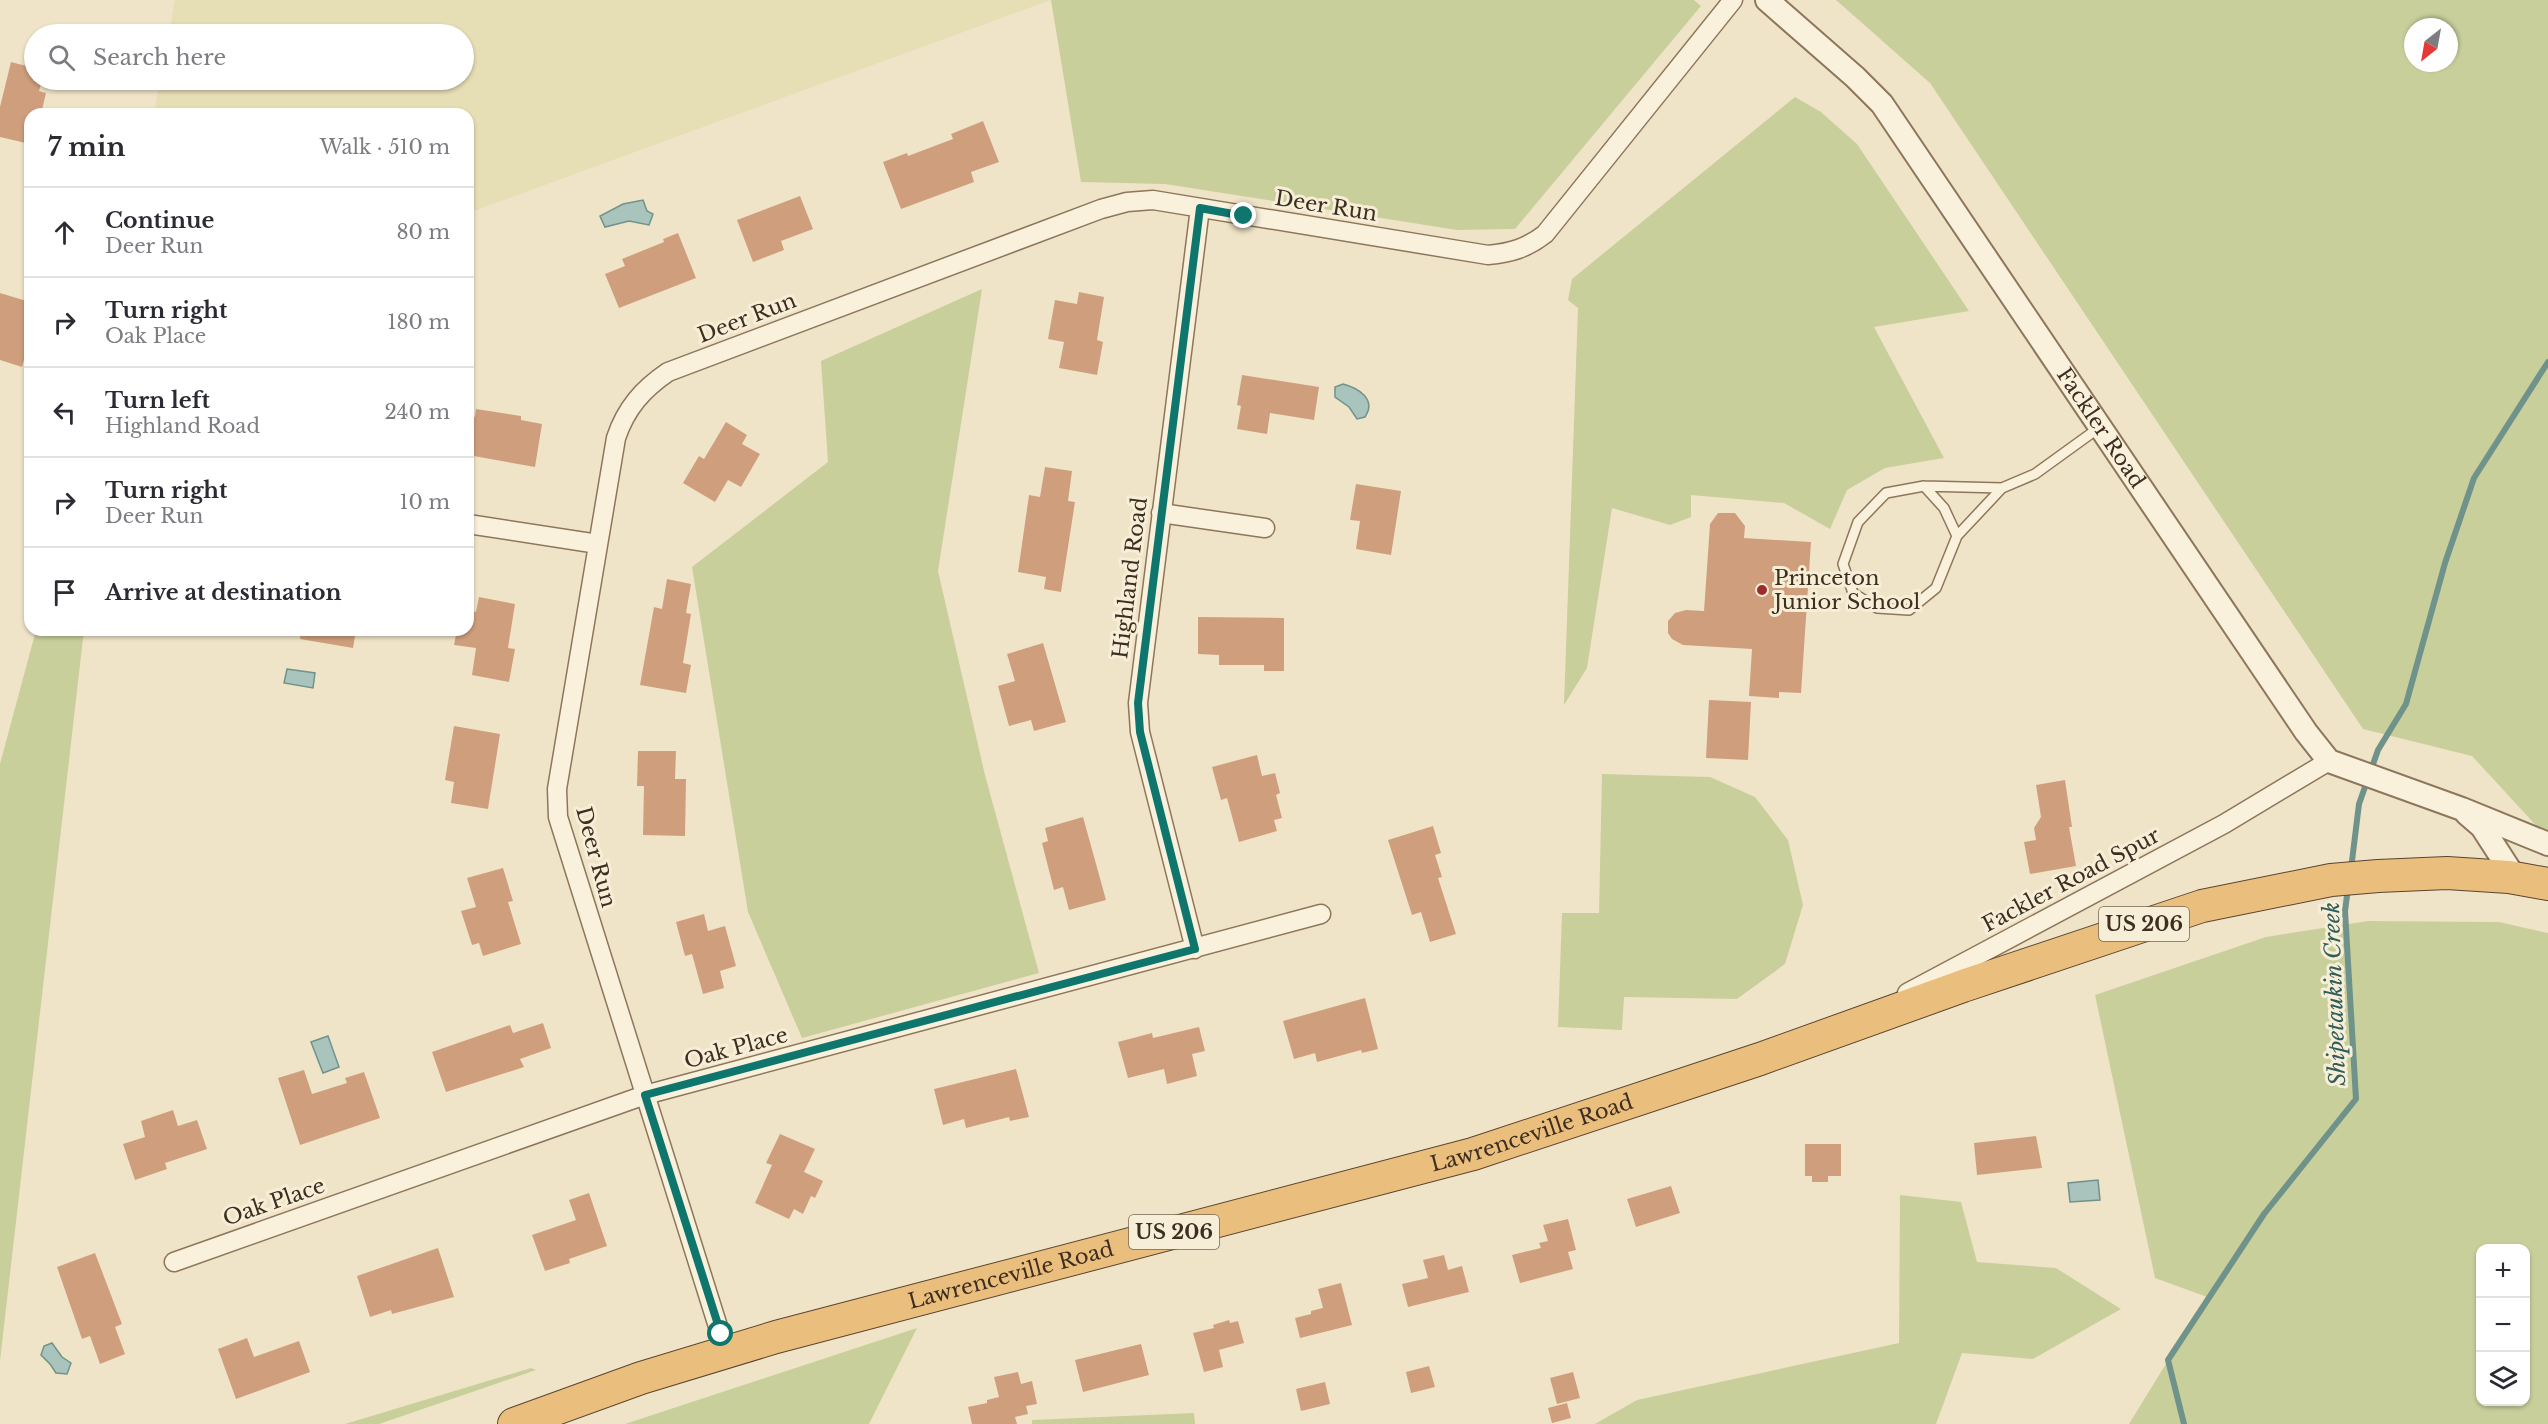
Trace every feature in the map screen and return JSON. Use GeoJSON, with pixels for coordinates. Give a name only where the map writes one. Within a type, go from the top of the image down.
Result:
{"type":"FeatureCollection","features":[{"type":"Feature","properties":{"kind":"highway","name":"Lawrenceville Road"},"geometry":{"type":"LineString","coordinates":[[514,1424],[641,1378],[726,1352],[1473,1154],[1832,1034],[1963,986],[2202,906],[2331,880],[2378,876],[2446,873],[2515,878],[2548,884]]}},
{"type":"Feature","properties":{"kind":"street","name":"Deer Run"},"geometry":{"type":"LineString","coordinates":[[726,1352],[558,817],[557,789],[598,544],[620,426],[631,405],[648,385],[668,372],[1101,209],[1127,202],[1153,200],[1488,255],[1520,249],[1545,234],[1733,0]]}},
{"type":"Feature","properties":{"kind":"street","name":"Fackler Road"},"geometry":{"type":"LineString","coordinates":[[1767,0],[1855,77],[1882,104],[2306,732],[2333,763]]}},
{"type":"Feature","properties":{"kind":"street","name":"Highland Road"},"geometry":{"type":"LineString","coordinates":[[1195,949],[1140,732],[1139,712],[1141,670],[1200,208]]}},
{"type":"Feature","properties":{"kind":"street"},"geometry":{"type":"LineString","coordinates":[[1161,513],[1265,528]]}},
{"type":"Feature","properties":{"kind":"street"},"geometry":{"type":"LineString","coordinates":[[474,525],[598,544]]}},
{"type":"Feature","properties":{"kind":"street"},"geometry":{"type":"LineString","coordinates":[[2333,763],[2462,809],[2548,844]]}},
{"type":"Feature","properties":{"kind":"street","name":"Fackler Road Spur"},"geometry":{"type":"LineString","coordinates":[[1832,1034],[2333,763]]}},
{"type":"Feature","properties":{"kind":"street"},"geometry":{"type":"LineString","coordinates":[[2462,809],[2482,827],[2515,878]]}},
{"type":"Feature","properties":{"kind":"street","name":"Oak Place"},"geometry":{"type":"LineString","coordinates":[[174,1262],[645,1095],[1321,914]]}},
{"type":"Feature","properties":{"kind":"lane"},"geometry":{"type":"LineString","coordinates":[[2002,488],[1924,486],[1886,493],[1858,522],[1843,564],[1853,593],[1877,608],[1909,610],[1936,588],[1957,536],[2002,488],[2034,474],[2100,427]]}},
{"type":"Feature","properties":{"kind":"lane"},"geometry":{"type":"LineString","coordinates":[[1924,486],[1944,508],[1957,536]]}},
{"type":"Feature","properties":{"kind":"shaded area"},"geometry":{"type":"Polygon","coordinates":[[[175,0],[1051,0],[474,211],[474,108],[155,108],[158,90],[474,90],[474,24],[171,24],[175,0]]]}},
{"type":"Feature","properties":{"kind":"green space"},"geometry":{"type":"Polygon","coordinates":[[[1051,0],[1694,0],[1701,6],[1515,229],[1457,230],[1165,184],[1081,182],[1051,0]]]}},
{"type":"Feature","properties":{"kind":"green space"},"geometry":{"type":"Polygon","coordinates":[[[1836,0],[2548,0],[2548,834],[2543,833],[2472,756],[2363,729],[1930,83],[1836,0]]]}},
{"type":"Feature","properties":{"kind":"green space"},"geometry":{"type":"Polygon","coordinates":[[[1795,97],[1821,112],[1857,144],[1969,311],[1874,327],[1944,458],[1885,468],[1847,490],[1830,529],[1784,503],[1691,495],[1691,517],[1670,525],[1612,508],[1587,668],[1564,705],[1578,308],[1568,300],[1572,279],[1795,97]]]}},
{"type":"Feature","properties":{"kind":"green space"},"geometry":{"type":"Polygon","coordinates":[[[982,289],[938,571],[985,775],[1039,973],[802,1038],[748,912],[692,567],[828,462],[821,361],[982,289]]]}},
{"type":"Feature","properties":{"kind":"green space"},"geometry":{"type":"Polygon","coordinates":[[[34,636],[83,636],[0,1361],[0,764],[34,636]]]}},
{"type":"Feature","properties":{"kind":"green space"},"geometry":{"type":"Polygon","coordinates":[[[1602,774],[1710,777],[1755,797],[1788,840],[1803,905],[1785,964],[1737,999],[1624,997],[1622,1030],[1558,1027],[1562,913],[1599,913],[1602,774]]]}},
{"type":"Feature","properties":{"kind":"green space"},"geometry":{"type":"Polygon","coordinates":[[[2368,921],[2499,922],[2548,933],[2548,1424],[2129,1424],[2207,1297],[2155,1278],[2095,995],[2266,937],[2368,921]]]}},
{"type":"Feature","properties":{"kind":"green space"},"geometry":{"type":"Polygon","coordinates":[[[1900,1195],[1961,1202],[1977,1262],[2056,1268],[2121,1309],[2033,1359],[1962,1353],[1936,1424],[1595,1424],[1637,1400],[1899,1343],[1900,1195]]]}},
{"type":"Feature","properties":{"kind":"green space"},"geometry":{"type":"Polygon","coordinates":[[[917,1328],[869,1424],[625,1424],[917,1328]]]}},
{"type":"Feature","properties":{"kind":"green space"},"geometry":{"type":"Polygon","coordinates":[[[531,1368],[536,1370],[379,1424],[345,1424],[531,1368]]]}},
{"type":"Feature","properties":{"kind":"green space"},"geometry":{"type":"Polygon","coordinates":[[[1194,1413],[1195,1424],[1032,1424],[1032,1420],[1194,1413]]]}},
{"type":"Feature","properties":{"kind":"water"},"geometry":{"type":"Polygon","coordinates":[[[643,200],[647,211],[653,214],[649,225],[629,221],[605,227],[600,216],[623,204],[643,200]]]}},
{"type":"Feature","properties":{"kind":"water"},"geometry":{"type":"Polygon","coordinates":[[[1343,384],[1364,395],[1369,405],[1365,417],[1357,419],[1349,407],[1335,397],[1335,387],[1343,384]]]}},
{"type":"Feature","properties":{"kind":"water"},"geometry":{"type":"Polygon","coordinates":[[[287,669],[315,673],[313,688],[284,683],[287,669]]]}},
{"type":"Feature","properties":{"kind":"water"},"geometry":{"type":"Polygon","coordinates":[[[328,1036],[339,1067],[323,1073],[311,1042],[328,1036]]]}},
{"type":"Feature","properties":{"kind":"water"},"geometry":{"type":"Polygon","coordinates":[[[2098,1180],[2100,1200],[2070,1202],[2068,1183],[2098,1180]]]}},
{"type":"Feature","properties":{"kind":"water"},"geometry":{"type":"Polygon","coordinates":[[[52,1343],[62,1357],[71,1363],[67,1374],[56,1373],[41,1355],[44,1346],[52,1343]]]}},
{"type":"Feature","properties":{"kind":"building"},"geometry":{"type":"Polygon","coordinates":[[[11,62],[24,65],[24,90],[39,90],[46,93],[42,108],[24,108],[24,143],[0,137],[0,107],[11,62]]]}},
{"type":"Feature","properties":{"kind":"building"},"geometry":{"type":"Polygon","coordinates":[[[983,121],[999,162],[971,172],[974,182],[901,209],[883,162],[907,153],[908,156],[953,139],[951,134],[983,121]]]}},
{"type":"Feature","properties":{"kind":"building"},"geometry":{"type":"Polygon","coordinates":[[[800,196],[813,229],[781,241],[784,250],[753,262],[737,220],[800,196]]]}},
{"type":"Feature","properties":{"kind":"building"},"geometry":{"type":"Polygon","coordinates":[[[678,233],[696,278],[619,308],[605,274],[625,266],[622,259],[664,242],[663,239],[678,233]]]}},
{"type":"Feature","properties":{"kind":"building"},"geometry":{"type":"Polygon","coordinates":[[[1079,292],[1104,297],[1097,340],[1103,342],[1097,375],[1059,368],[1064,342],[1048,339],[1055,300],[1077,304],[1079,292]]]}},
{"type":"Feature","properties":{"kind":"building"},"geometry":{"type":"Polygon","coordinates":[[[0,293],[24,300],[24,360],[22,367],[0,360],[0,293]]]}},
{"type":"Feature","properties":{"kind":"building"},"geometry":{"type":"Polygon","coordinates":[[[1242,375],[1319,387],[1314,420],[1270,413],[1267,434],[1237,429],[1241,406],[1237,405],[1242,375]]]}},
{"type":"Feature","properties":{"kind":"building"},"geometry":{"type":"Polygon","coordinates":[[[476,409],[521,416],[521,420],[542,424],[535,467],[474,456],[476,409]]]}},
{"type":"Feature","properties":{"kind":"building"},"geometry":{"type":"Polygon","coordinates":[[[726,422],[747,435],[742,444],[760,454],[741,487],[728,480],[715,502],[683,483],[699,456],[704,459],[726,422]]]}},
{"type":"Feature","properties":{"kind":"building"},"geometry":{"type":"Polygon","coordinates":[[[1045,467],[1072,471],[1068,501],[1075,502],[1061,592],[1044,589],[1046,577],[1018,572],[1029,495],[1040,497],[1045,467]]]}},
{"type":"Feature","properties":{"kind":"building"},"geometry":{"type":"Polygon","coordinates":[[[1356,484],[1401,491],[1391,555],[1356,549],[1360,521],[1350,520],[1356,484]]]}},
{"type":"Feature","properties":{"kind":"building","name":"Princeton Junior School"},"geometry":{"type":"Polygon","coordinates":[[[1718,513],[1735,513],[1745,526],[1744,538],[1811,542],[1801,693],[1779,692],[1779,698],[1749,696],[1752,649],[1683,645],[1672,639],[1668,633],[1668,621],[1675,613],[1686,610],[1704,611],[1710,524],[1718,513]]]}},
{"type":"Feature","properties":{"kind":"building"},"geometry":{"type":"Polygon","coordinates":[[[667,579],[691,584],[686,613],[691,614],[683,663],[691,665],[686,693],[640,685],[654,607],[662,609],[667,579]]]}},
{"type":"Feature","properties":{"kind":"building"},"geometry":{"type":"Polygon","coordinates":[[[479,597],[515,604],[508,648],[515,649],[509,682],[472,675],[476,648],[454,645],[456,636],[474,636],[474,612],[476,612],[479,597]]]}},
{"type":"Feature","properties":{"kind":"building"},"geometry":{"type":"Polygon","coordinates":[[[1198,617],[1284,618],[1284,671],[1264,671],[1264,665],[1219,665],[1219,655],[1198,654],[1198,617]]]}},
{"type":"Feature","properties":{"kind":"building"},"geometry":{"type":"Polygon","coordinates":[[[300,636],[355,636],[353,648],[300,639],[300,636]]]}},
{"type":"Feature","properties":{"kind":"building"},"geometry":{"type":"Polygon","coordinates":[[[1043,643],[1066,722],[1034,731],[1031,720],[1009,726],[998,686],[1015,681],[1007,654],[1043,643]]]}},
{"type":"Feature","properties":{"kind":"building"},"geometry":{"type":"Polygon","coordinates":[[[1709,700],[1751,702],[1748,760],[1706,758],[1709,700]]]}},
{"type":"Feature","properties":{"kind":"building"},"geometry":{"type":"Polygon","coordinates":[[[454,726],[500,734],[488,809],[451,803],[454,782],[445,780],[454,726]]]}},
{"type":"Feature","properties":{"kind":"building"},"geometry":{"type":"Polygon","coordinates":[[[638,751],[676,751],[675,779],[686,779],[685,836],[643,835],[644,786],[637,786],[638,751]]]}},
{"type":"Feature","properties":{"kind":"building"},"geometry":{"type":"Polygon","coordinates":[[[1257,755],[1262,776],[1275,773],[1280,793],[1276,795],[1282,818],[1274,820],[1277,831],[1239,842],[1227,798],[1221,800],[1212,767],[1257,755]]]}},
{"type":"Feature","properties":{"kind":"building"},"geometry":{"type":"Polygon","coordinates":[[[2065,780],[2072,827],[2069,827],[2076,866],[2030,874],[2024,842],[2036,840],[2034,828],[2041,817],[2036,785],[2065,780]]]}},
{"type":"Feature","properties":{"kind":"building"},"geometry":{"type":"Polygon","coordinates":[[[1083,817],[1106,900],[1069,910],[1063,887],[1054,890],[1042,843],[1048,841],[1045,828],[1083,817]]]}},
{"type":"Feature","properties":{"kind":"building"},"geometry":{"type":"Polygon","coordinates":[[[1433,826],[1441,853],[1435,855],[1442,877],[1438,878],[1456,934],[1430,942],[1421,912],[1412,915],[1388,840],[1433,826]]]}},
{"type":"Feature","properties":{"kind":"building"},"geometry":{"type":"Polygon","coordinates":[[[503,868],[513,901],[508,902],[521,944],[483,956],[479,943],[472,945],[461,911],[476,907],[467,878],[503,868]]]}},
{"type":"Feature","properties":{"kind":"building"},"geometry":{"type":"Polygon","coordinates":[[[704,914],[708,931],[725,926],[736,966],[720,971],[724,988],[703,994],[692,954],[685,956],[676,922],[704,914]]]}},
{"type":"Feature","properties":{"kind":"building"},"geometry":{"type":"Polygon","coordinates":[[[1365,998],[1378,1049],[1362,1053],[1361,1050],[1317,1062],[1315,1053],[1294,1059],[1283,1021],[1365,998]]]}},
{"type":"Feature","properties":{"kind":"building"},"geometry":{"type":"Polygon","coordinates":[[[543,1023],[551,1048],[520,1059],[524,1067],[446,1092],[432,1052],[510,1025],[513,1033],[543,1023]]]}},
{"type":"Feature","properties":{"kind":"building"},"geometry":{"type":"Polygon","coordinates":[[[1199,1027],[1205,1051],[1192,1054],[1197,1076],[1167,1084],[1164,1069],[1128,1078],[1118,1042],[1152,1033],[1153,1038],[1199,1027]]]}},
{"type":"Feature","properties":{"kind":"building"},"geometry":{"type":"Polygon","coordinates":[[[1016,1069],[1029,1117],[1010,1121],[1009,1117],[966,1128],[964,1119],[943,1125],[934,1089],[1016,1069]]]}},
{"type":"Feature","properties":{"kind":"building"},"geometry":{"type":"Polygon","coordinates":[[[304,1070],[312,1094],[347,1083],[345,1078],[364,1072],[380,1118],[300,1145],[278,1078],[304,1070]]]}},
{"type":"Feature","properties":{"kind":"building"},"geometry":{"type":"Polygon","coordinates":[[[173,1110],[178,1126],[197,1120],[207,1149],[165,1163],[167,1169],[135,1180],[123,1144],[145,1137],[141,1121],[173,1110]]]}},
{"type":"Feature","properties":{"kind":"building"},"geometry":{"type":"Polygon","coordinates":[[[780,1134],[815,1149],[804,1172],[823,1181],[815,1198],[811,1196],[803,1214],[794,1209],[789,1219],[755,1203],[772,1165],[766,1163],[780,1134]]]}},
{"type":"Feature","properties":{"kind":"building"},"geometry":{"type":"Polygon","coordinates":[[[2036,1136],[2042,1168],[1977,1175],[1974,1143],[2036,1136]]]}},
{"type":"Feature","properties":{"kind":"building"},"geometry":{"type":"Polygon","coordinates":[[[1805,1144],[1841,1144],[1841,1176],[1828,1176],[1828,1182],[1812,1182],[1812,1176],[1805,1176],[1805,1144]]]}},
{"type":"Feature","properties":{"kind":"building"},"geometry":{"type":"Polygon","coordinates":[[[1671,1186],[1680,1213],[1636,1227],[1627,1199],[1671,1186]]]}},
{"type":"Feature","properties":{"kind":"building"},"geometry":{"type":"Polygon","coordinates":[[[589,1193],[607,1246],[569,1259],[570,1263],[545,1271],[532,1235],[576,1220],[569,1200],[589,1193]]]}},
{"type":"Feature","properties":{"kind":"building"},"geometry":{"type":"Polygon","coordinates":[[[1568,1219],[1576,1250],[1568,1252],[1573,1269],[1520,1283],[1512,1255],[1541,1248],[1539,1243],[1548,1241],[1543,1225],[1568,1219]]]}},
{"type":"Feature","properties":{"kind":"building"},"geometry":{"type":"Polygon","coordinates":[[[438,1248],[454,1297],[392,1314],[391,1310],[370,1317],[357,1276],[438,1248]]]}},
{"type":"Feature","properties":{"kind":"building"},"geometry":{"type":"Polygon","coordinates":[[[95,1253],[122,1324],[115,1327],[125,1354],[100,1364],[90,1336],[82,1339],[57,1267],[95,1253]]]}},
{"type":"Feature","properties":{"kind":"building"},"geometry":{"type":"Polygon","coordinates":[[[1444,1255],[1448,1270],[1462,1266],[1469,1292],[1408,1307],[1402,1284],[1428,1278],[1423,1260],[1444,1255]]]}},
{"type":"Feature","properties":{"kind":"building"},"geometry":{"type":"Polygon","coordinates":[[[1341,1283],[1352,1325],[1300,1338],[1295,1318],[1323,1308],[1318,1289],[1341,1283]]]}},
{"type":"Feature","properties":{"kind":"building"},"geometry":{"type":"Polygon","coordinates":[[[1229,1320],[1230,1323],[1238,1321],[1244,1343],[1219,1350],[1223,1367],[1204,1372],[1193,1333],[1214,1328],[1213,1325],[1229,1320]]]}},
{"type":"Feature","properties":{"kind":"building"},"geometry":{"type":"Polygon","coordinates":[[[247,1338],[254,1357],[299,1341],[310,1372],[236,1399],[218,1349],[247,1338]]]}},
{"type":"Feature","properties":{"kind":"building"},"geometry":{"type":"Polygon","coordinates":[[[1141,1344],[1149,1375],[1083,1392],[1075,1360],[1141,1344]]]}},
{"type":"Feature","properties":{"kind":"building"},"geometry":{"type":"Polygon","coordinates":[[[1429,1366],[1435,1387],[1411,1393],[1406,1372],[1429,1366]]]}},
{"type":"Feature","properties":{"kind":"building"},"geometry":{"type":"Polygon","coordinates":[[[1018,1372],[1021,1384],[1032,1381],[1037,1404],[1026,1406],[1028,1414],[1015,1417],[1017,1424],[972,1424],[968,1407],[987,1403],[987,1400],[999,1397],[994,1377],[1018,1372]]]}},
{"type":"Feature","properties":{"kind":"building"},"geometry":{"type":"Polygon","coordinates":[[[1573,1372],[1580,1398],[1557,1404],[1550,1378],[1573,1372]]]}},
{"type":"Feature","properties":{"kind":"building"},"geometry":{"type":"Polygon","coordinates":[[[1325,1382],[1330,1404],[1301,1411],[1296,1389],[1325,1382]]]}},
{"type":"Feature","properties":{"kind":"building"},"geometry":{"type":"Polygon","coordinates":[[[1567,1403],[1571,1418],[1552,1423],[1548,1408],[1567,1403]]]}},
{"type":"Feature","properties":{"kind":"waterway","name":"Shipetaukin Creek"},"geometry":{"type":"LineString","coordinates":[[2351,869],[2359,804],[2378,750],[2406,704],[2445,563],[2474,478],[2548,362]]}},
{"type":"Feature","properties":{"kind":"waterway","name":"Shipetaukin Creek"},"geometry":{"type":"LineString","coordinates":[[2184,1424],[2168,1360],[2264,1214],[2356,1099],[2345,911],[2348,888]]}},
{"type":"Feature","properties":{"kind":"place","name":"Princeton Junior School"},"geometry":{"type":"Point","coordinates":[1762,590]}},
{"type":"Feature","properties":{"kind":"route"},"geometry":{"type":"LineString","coordinates":[[721,1334],[645,1095],[1195,949],[1140,732],[1138,703],[1200,208],[1244,216]]}}]}
